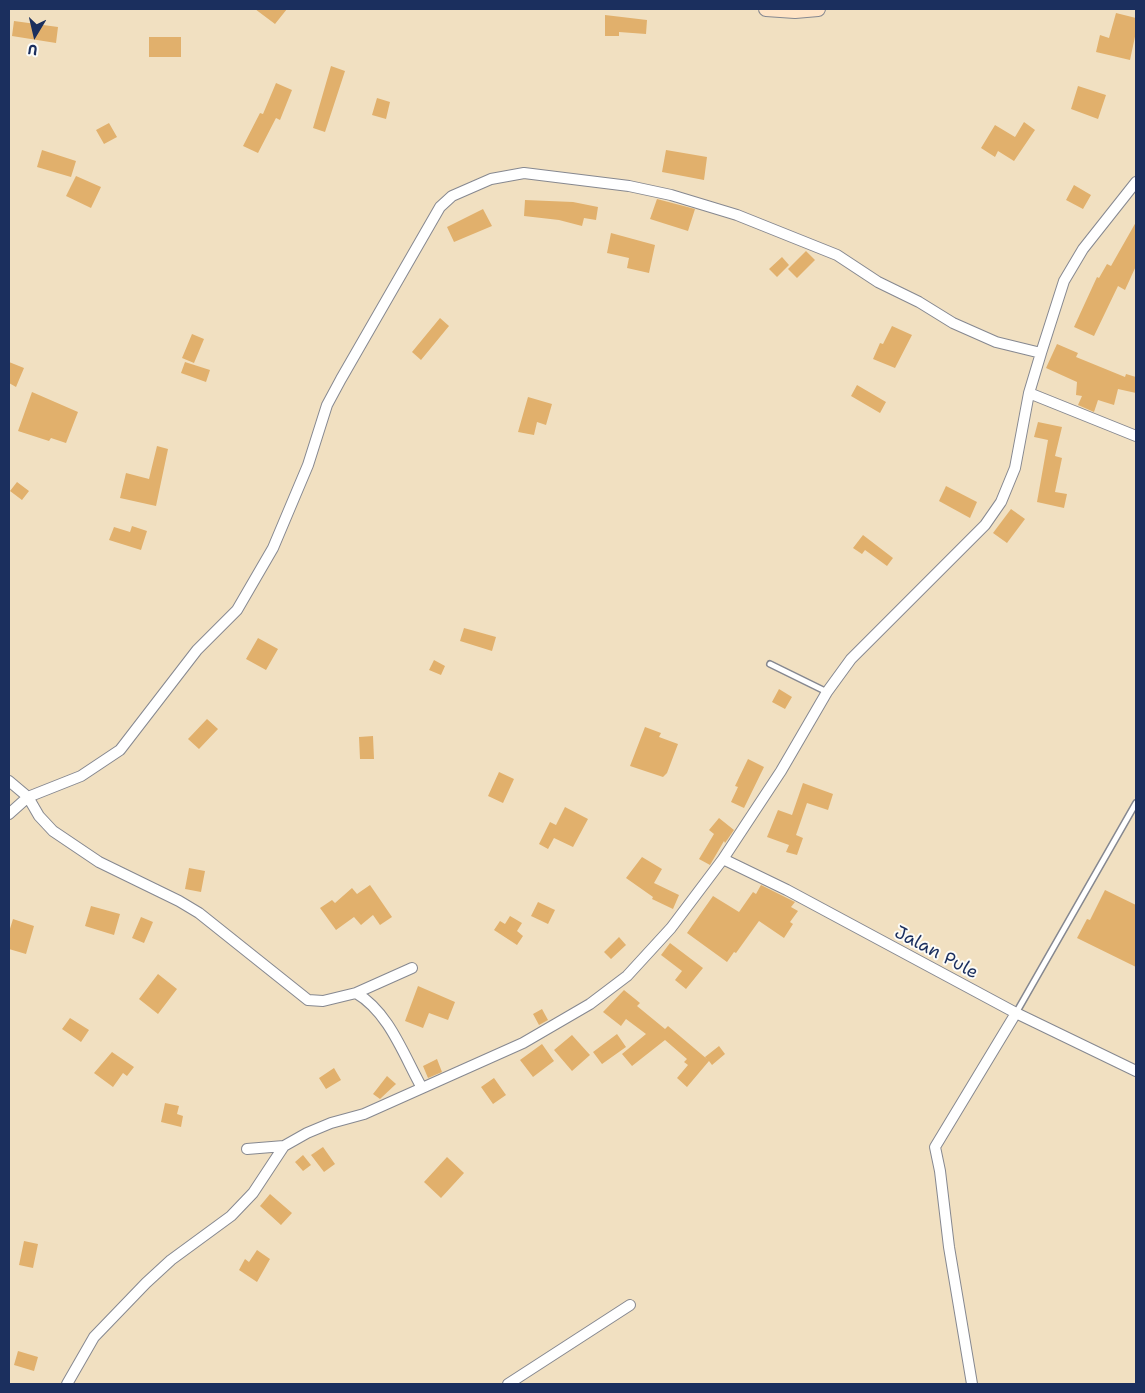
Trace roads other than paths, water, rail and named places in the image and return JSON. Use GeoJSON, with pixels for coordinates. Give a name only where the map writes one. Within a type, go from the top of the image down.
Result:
{"type":"FeatureCollection","features":[{"type":"Feature","properties":{"kind":"street"},"geometry":{"type":"LineString","coordinates":[[766,9],[795,11],[818,9]]}},
{"type":"Feature","properties":{"kind":"street"},"geometry":{"type":"LineString","coordinates":[[9,814],[28,797],[81,776],[120,750],[197,650],[237,610],[273,548],[290,512],[308,465],[327,405],[440,207],[452,196],[491,179],[524,173],[629,186],[737,215],[837,255],[878,282],[979,334],[996,342],[1041,353]]}},
{"type":"Feature","properties":{"kind":"street"},"geometry":{"type":"LineString","coordinates":[[247,1149],[284,1146],[331,1123],[364,1114],[523,1043],[590,1004],[620,982],[671,928],[723,859],[781,770],[827,692],[851,659],[985,525],[1001,502],[1015,468],[1029,393],[1064,281],[1083,249],[1136,182]]}},
{"type":"Feature","properties":{"kind":"street"},"geometry":{"type":"LineString","coordinates":[[1029,393],[1136,436]]}},
{"type":"Feature","properties":{"kind":"street"},"geometry":{"type":"LineString","coordinates":[[9,781],[28,797],[39,816],[53,831],[99,862],[179,901],[199,913],[308,1000],[329,1000],[356,993],[412,968]]}},
{"type":"Feature","properties":{"kind":"street","name":"Jalan Pule"},"geometry":{"type":"LineString","coordinates":[[723,859],[787,890],[1016,1013],[1136,1071]]}},
{"type":"Feature","properties":{"kind":"street"},"geometry":{"type":"LineString","coordinates":[[356,993],[375,1008],[385,1021],[422,1088]]}},
{"type":"Feature","properties":{"kind":"street"},"geometry":{"type":"LineString","coordinates":[[972,1384],[935,1147],[1016,1013]]}},
{"type":"Feature","properties":{"kind":"street"},"geometry":{"type":"LineString","coordinates":[[67,1384],[94,1337],[171,1260],[231,1216],[253,1193],[284,1146]]}},
{"type":"Feature","properties":{"kind":"street"},"geometry":{"type":"LineString","coordinates":[[508,1384],[630,1305]]}},
{"type":"Feature","properties":{"kind":"lane"},"geometry":{"type":"LineString","coordinates":[[770,664],[827,692]]}},
{"type":"Feature","properties":{"kind":"lane"},"geometry":{"type":"LineString","coordinates":[[1016,1013],[1136,803]]}}]}
